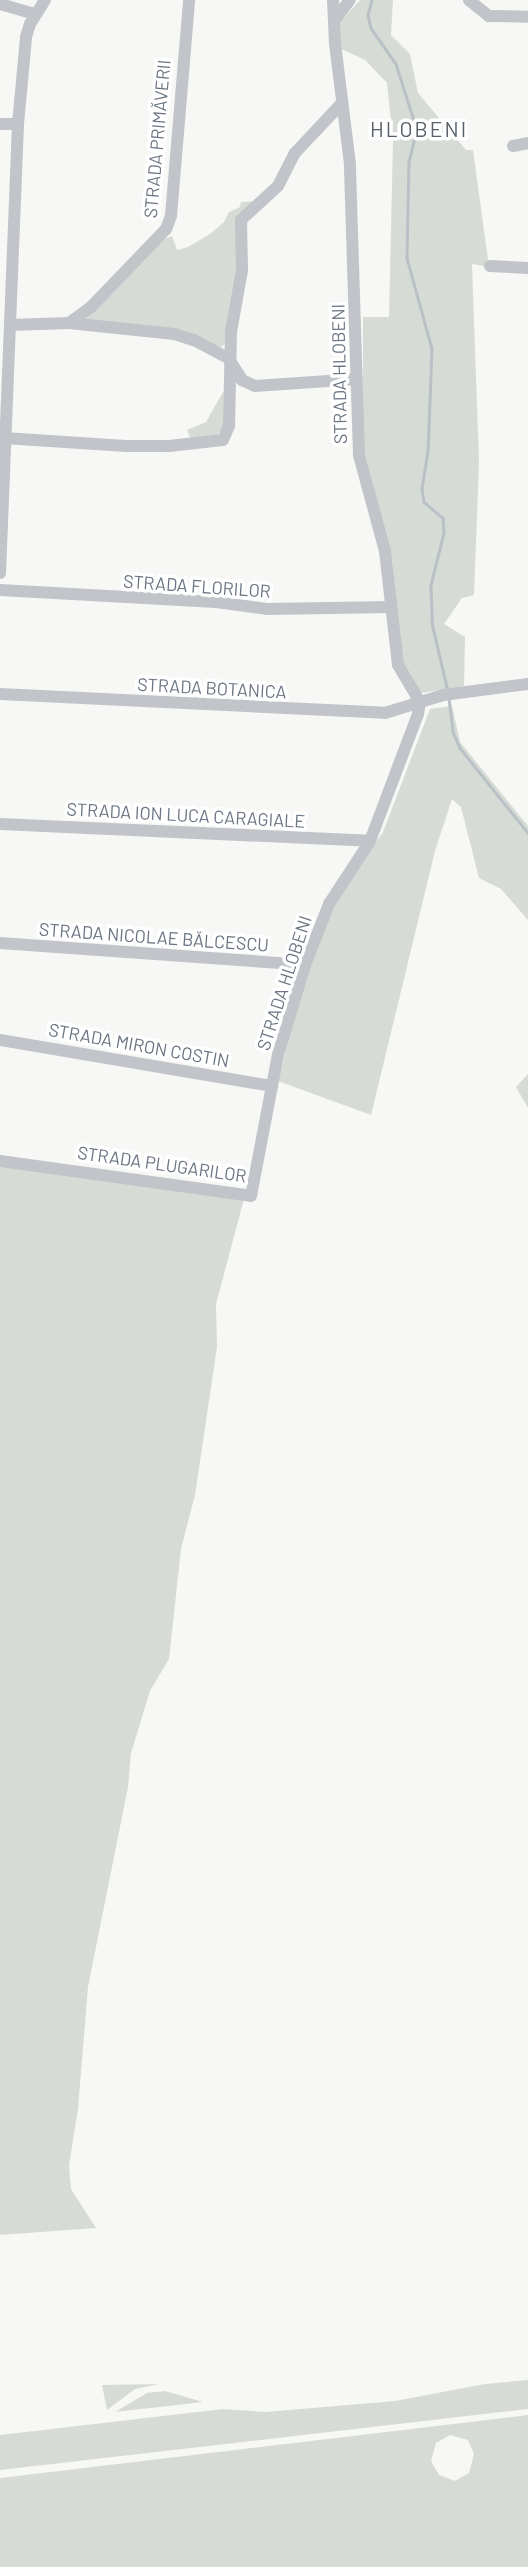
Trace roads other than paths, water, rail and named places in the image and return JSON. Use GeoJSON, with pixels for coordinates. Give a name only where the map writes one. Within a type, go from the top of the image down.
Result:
{"type":"FeatureCollection","features":[{"type":"Feature","properties":{"kind":"street"},"geometry":{"type":"LineString","coordinates":[[0,573],[3,379],[15,260],[18,124],[26,37],[45,0]]}},
{"type":"Feature","properties":{"kind":"street","name":"STRADA PRIMĂVERII"},"geometry":{"type":"LineString","coordinates":[[69,323],[91,307],[166,229],[171,216],[189,0]]}},
{"type":"Feature","properties":{"kind":"street","name":"STRADA HLOBENI"},"geometry":{"type":"LineString","coordinates":[[272,1086],[278,1055],[305,965],[329,904],[370,841],[420,702],[398,665],[385,551],[359,455],[350,164],[341,104],[333,0]]}},
{"type":"Feature","properties":{"kind":"street"},"geometry":{"type":"LineString","coordinates":[[334,21],[350,0]]}},
{"type":"Feature","properties":{"kind":"street"},"geometry":{"type":"LineString","coordinates":[[469,0],[489,16],[528,17]]}},
{"type":"Feature","properties":{"kind":"street"},"geometry":{"type":"LineString","coordinates":[[0,4],[36,14]]}},
{"type":"Feature","properties":{"kind":"street"},"geometry":{"type":"LineString","coordinates":[[4,438],[126,446],[169,446],[223,440],[229,426],[229,359],[242,271],[241,220],[278,186],[295,153],[341,104]]}},
{"type":"Feature","properties":{"kind":"street"},"geometry":{"type":"LineString","coordinates":[[0,124],[18,124]]}},
{"type":"Feature","properties":{"kind":"street"},"geometry":{"type":"LineString","coordinates":[[513,145],[528,143]]}},
{"type":"Feature","properties":{"kind":"street"},"geometry":{"type":"LineString","coordinates":[[0,260],[15,260]]}},
{"type":"Feature","properties":{"kind":"street"},"geometry":{"type":"LineString","coordinates":[[490,267],[528,268]]}},
{"type":"Feature","properties":{"kind":"street"},"geometry":{"type":"LineString","coordinates":[[10,325],[69,323],[174,334],[194,340],[229,359],[242,380],[255,386],[357,379]]}},
{"type":"Feature","properties":{"kind":"street","name":"STRADA FLORILOR"},"geometry":{"type":"LineString","coordinates":[[0,590],[216,602],[267,610],[391,607]]}},
{"type":"Feature","properties":{"kind":"street","name":"STRADA BOTANICA"},"geometry":{"type":"LineString","coordinates":[[0,694],[385,713],[449,694],[528,684]]}},
{"type":"Feature","properties":{"kind":"street","name":"STRADA ION LUCA CARAGIALE"},"geometry":{"type":"LineString","coordinates":[[0,824],[370,841]]}},
{"type":"Feature","properties":{"kind":"street","name":"STRADA NICOLAE BĂLCESCU"},"geometry":{"type":"LineString","coordinates":[[0,943],[305,965]]}},
{"type":"Feature","properties":{"kind":"street","name":"STRADA MIRON COSTIN"},"geometry":{"type":"LineString","coordinates":[[0,1040],[272,1086]]}},
{"type":"Feature","properties":{"kind":"street","name":"STRADA PLUGARILOR"},"geometry":{"type":"LineString","coordinates":[[0,1161],[251,1196],[272,1086]]}},
{"type":"Feature","properties":{"kind":"waterway"},"geometry":{"type":"LineString","coordinates":[[372,0],[368,15],[371,28],[396,64],[417,130],[409,161],[407,258],[432,349],[428,451],[422,489],[424,502],[443,518],[444,533],[431,585],[432,623],[448,691]]}},
{"type":"Feature","properties":{"kind":"waterway"},"geometry":{"type":"LineString","coordinates":[[449,698],[453,732],[460,748],[528,833]]}},
{"type":"Feature","properties":{"kind":"district","name":"HLOBENI"},"geometry":{"type":"Point","coordinates":[419,129]}}]}
